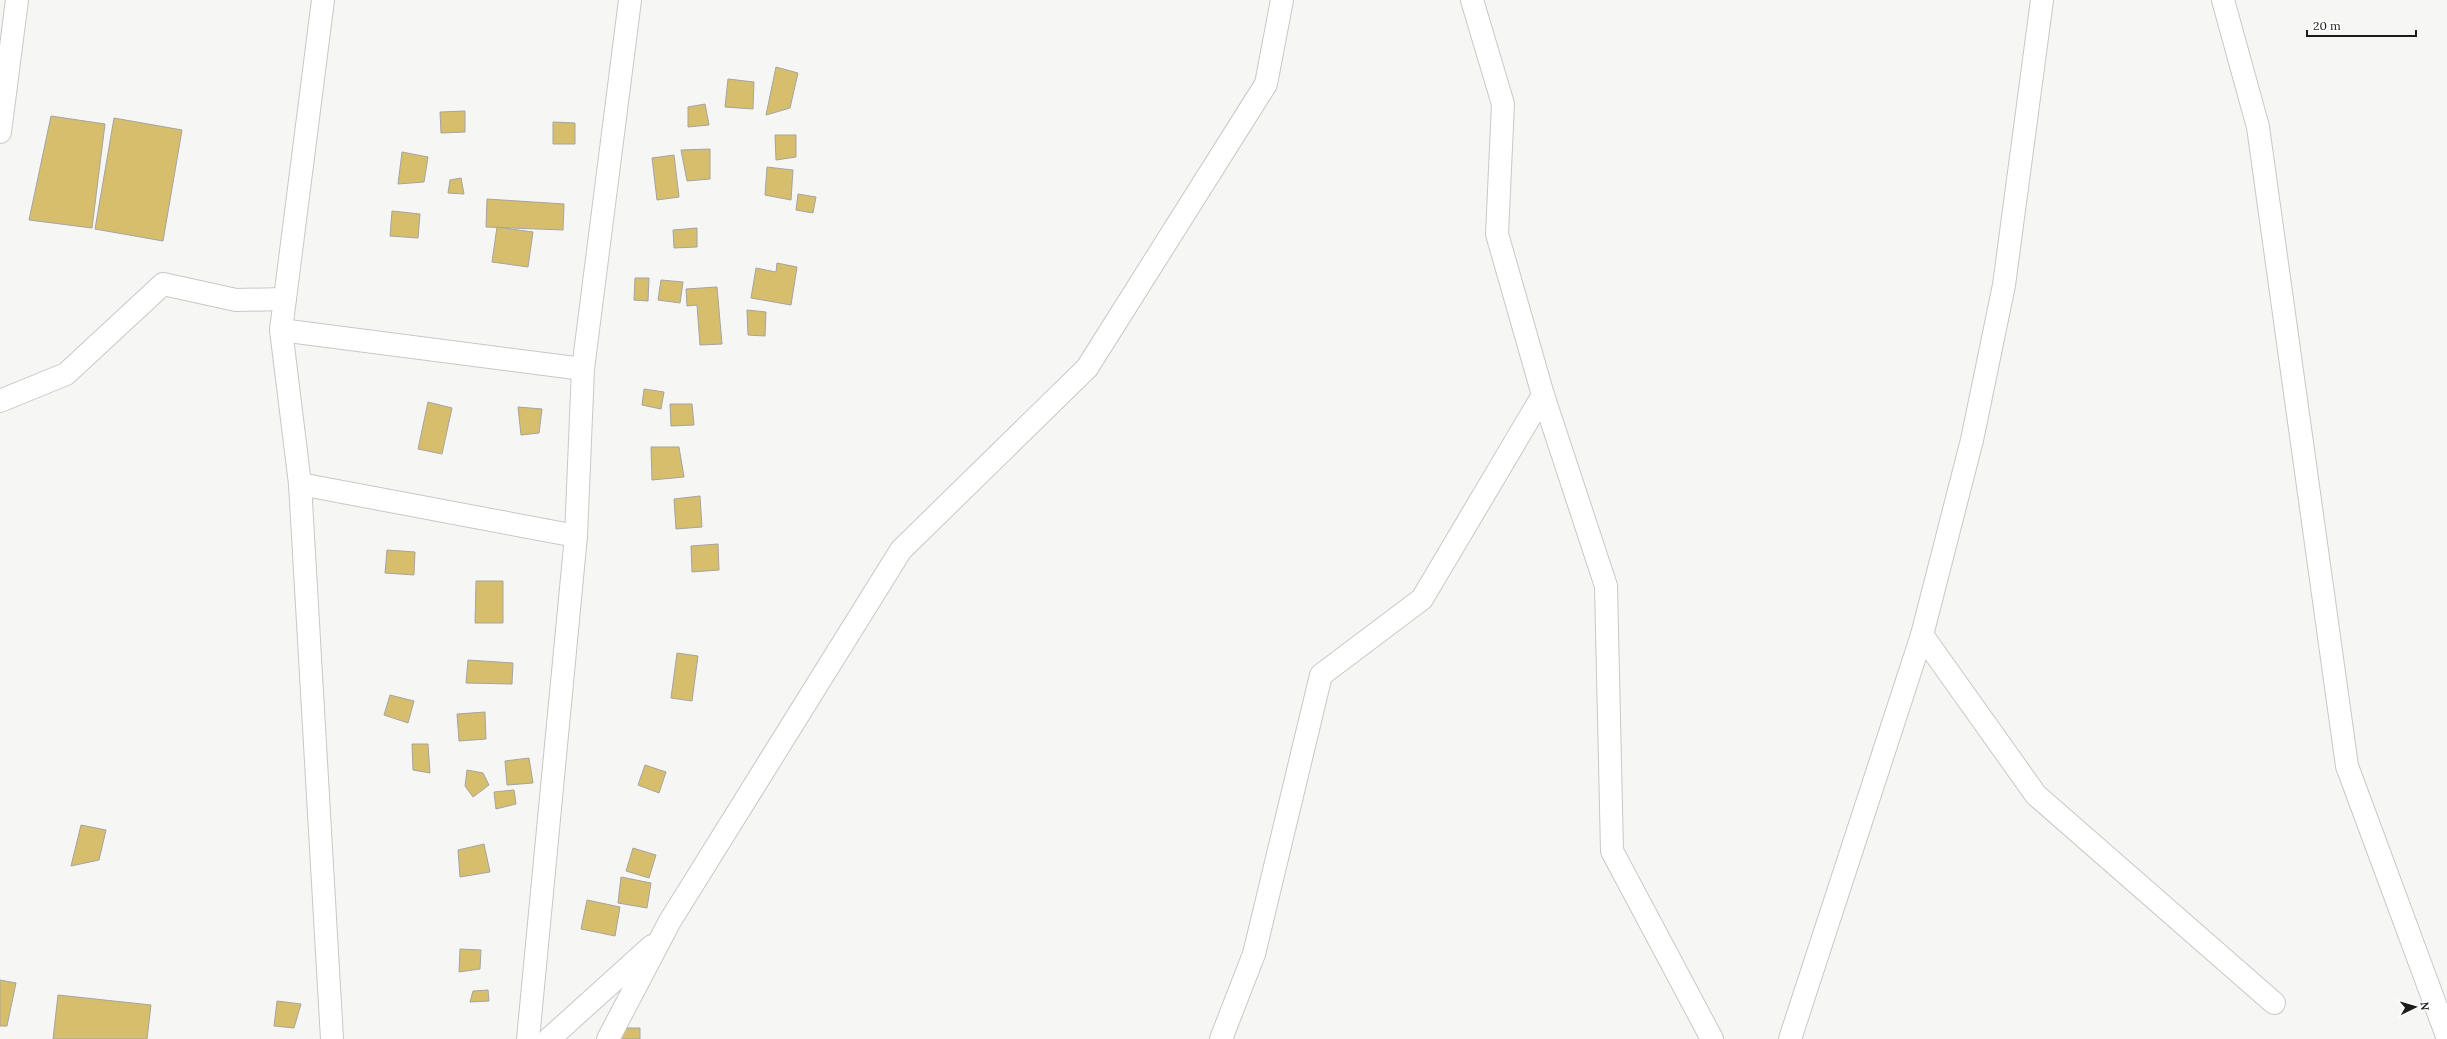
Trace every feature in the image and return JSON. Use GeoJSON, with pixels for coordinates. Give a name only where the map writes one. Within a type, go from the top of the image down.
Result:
{"type":"FeatureCollection","features":[{"type":"Feature","properties":{"kind":"street"},"geometry":{"type":"LineString","coordinates":[[0,132],[17,0]]}},
{"type":"Feature","properties":{"kind":"street"},"geometry":{"type":"LineString","coordinates":[[323,0],[281,330],[300,484],[332,1039]]}},
{"type":"Feature","properties":{"kind":"street"},"geometry":{"type":"LineString","coordinates":[[528,1039],[576,536],[583,369],[630,0]]}},
{"type":"Feature","properties":{"kind":"street"},"geometry":{"type":"LineString","coordinates":[[608,1039],[663,936],[901,550],[1087,368],[1266,84],[1282,0]]}},
{"type":"Feature","properties":{"kind":"street"},"geometry":{"type":"LineString","coordinates":[[1472,0],[1504,104],[1497,234],[1543,394],[1606,586],[1612,851],[1712,1039]]}},
{"type":"Feature","properties":{"kind":"street"},"geometry":{"type":"LineString","coordinates":[[1790,1039],[1922,635],[1972,440],[2004,285],[2042,0]]}},
{"type":"Feature","properties":{"kind":"street"},"geometry":{"type":"LineString","coordinates":[[2223,0],[2258,127],[2347,766],[2447,1036]]}},
{"type":"Feature","properties":{"kind":"street"},"geometry":{"type":"LineString","coordinates":[[0,402],[66,374],[163,284],[236,300],[285,299]]}},
{"type":"Feature","properties":{"kind":"street"},"geometry":{"type":"LineString","coordinates":[[281,330],[583,369]]}},
{"type":"Feature","properties":{"kind":"street"},"geometry":{"type":"LineString","coordinates":[[1221,1039],[1254,954],[1322,676],[1422,599],[1543,394]]}},
{"type":"Feature","properties":{"kind":"street"},"geometry":{"type":"LineString","coordinates":[[300,484],[576,536]]}},
{"type":"Feature","properties":{"kind":"street"},"geometry":{"type":"LineString","coordinates":[[1922,635],[2036,795],[2274,1003]]}},
{"type":"Feature","properties":{"kind":"street"},"geometry":{"type":"LineString","coordinates":[[549,1039],[663,936]]}},
{"type":"Feature","properties":{"kind":"building"},"geometry":{"type":"Polygon","coordinates":[[[776,67],[798,73],[790,108],[766,115],[776,67]]]}},
{"type":"Feature","properties":{"kind":"building"},"geometry":{"type":"Polygon","coordinates":[[[728,79],[754,82],[753,109],[725,107],[728,79]]]}},
{"type":"Feature","properties":{"kind":"building"},"geometry":{"type":"Polygon","coordinates":[[[705,104],[709,125],[688,127],[688,107],[705,104]]]}},
{"type":"Feature","properties":{"kind":"building"},"geometry":{"type":"Polygon","coordinates":[[[465,111],[465,132],[441,133],[440,112],[465,111]]]}},
{"type":"Feature","properties":{"kind":"building"},"geometry":{"type":"Polygon","coordinates":[[[51,116],[105,124],[92,228],[29,220],[51,116]]]}},
{"type":"Feature","properties":{"kind":"building"},"geometry":{"type":"Polygon","coordinates":[[[114,118],[182,130],[163,241],[95,229],[114,118]]]}},
{"type":"Feature","properties":{"kind":"building"},"geometry":{"type":"Polygon","coordinates":[[[553,122],[575,123],[575,144],[553,144],[553,122]]]}},
{"type":"Feature","properties":{"kind":"building"},"geometry":{"type":"Polygon","coordinates":[[[775,135],[796,135],[796,157],[776,160],[775,135]]]}},
{"type":"Feature","properties":{"kind":"building"},"geometry":{"type":"Polygon","coordinates":[[[710,149],[710,179],[687,181],[681,150],[710,149]]]}},
{"type":"Feature","properties":{"kind":"building"},"geometry":{"type":"Polygon","coordinates":[[[402,152],[428,157],[424,182],[398,184],[402,152]]]}},
{"type":"Feature","properties":{"kind":"building"},"geometry":{"type":"Polygon","coordinates":[[[674,155],[679,197],[657,200],[652,158],[674,155]]]}},
{"type":"Feature","properties":{"kind":"building"},"geometry":{"type":"Polygon","coordinates":[[[767,167],[793,170],[791,200],[765,195],[767,167]]]}},
{"type":"Feature","properties":{"kind":"building"},"geometry":{"type":"Polygon","coordinates":[[[461,178],[464,194],[448,193],[450,180],[461,178]]]}},
{"type":"Feature","properties":{"kind":"building"},"geometry":{"type":"Polygon","coordinates":[[[798,194],[816,197],[813,213],[796,210],[798,194]]]}},
{"type":"Feature","properties":{"kind":"building"},"geometry":{"type":"Polygon","coordinates":[[[487,199],[564,204],[563,230],[486,227],[487,199]]]}},
{"type":"Feature","properties":{"kind":"building"},"geometry":{"type":"Polygon","coordinates":[[[392,211],[420,214],[418,238],[390,236],[392,211]]]}},
{"type":"Feature","properties":{"kind":"building"},"geometry":{"type":"Polygon","coordinates":[[[497,227],[533,232],[528,267],[492,262],[497,227]]]}},
{"type":"Feature","properties":{"kind":"building"},"geometry":{"type":"Polygon","coordinates":[[[697,228],[697,247],[674,248],[673,230],[697,228]]]}},
{"type":"Feature","properties":{"kind":"building"},"geometry":{"type":"Polygon","coordinates":[[[777,263],[797,267],[791,305],[751,298],[756,268],[776,272],[777,263]]]}},
{"type":"Feature","properties":{"kind":"building"},"geometry":{"type":"Polygon","coordinates":[[[635,278],[649,278],[648,301],[634,300],[635,278]]]}},
{"type":"Feature","properties":{"kind":"building"},"geometry":{"type":"Polygon","coordinates":[[[661,280],[683,282],[680,303],[658,300],[661,280]]]}},
{"type":"Feature","properties":{"kind":"building"},"geometry":{"type":"Polygon","coordinates":[[[717,287],[722,344],[700,345],[697,305],[687,306],[686,289],[717,287]]]}},
{"type":"Feature","properties":{"kind":"building"},"geometry":{"type":"Polygon","coordinates":[[[747,310],[766,312],[765,336],[748,335],[747,310]]]}},
{"type":"Feature","properties":{"kind":"building"},"geometry":{"type":"Polygon","coordinates":[[[644,389],[664,392],[661,409],[642,405],[644,389]]]}},
{"type":"Feature","properties":{"kind":"building"},"geometry":{"type":"Polygon","coordinates":[[[428,402],[452,408],[442,454],[418,449],[428,402]]]}},
{"type":"Feature","properties":{"kind":"building"},"geometry":{"type":"Polygon","coordinates":[[[670,404],[692,404],[694,425],[671,426],[670,404]]]}},
{"type":"Feature","properties":{"kind":"building"},"geometry":{"type":"Polygon","coordinates":[[[518,407],[542,409],[539,433],[521,435],[518,407]]]}},
{"type":"Feature","properties":{"kind":"building"},"geometry":{"type":"Polygon","coordinates":[[[651,447],[679,447],[684,477],[652,480],[651,447]]]}},
{"type":"Feature","properties":{"kind":"building"},"geometry":{"type":"Polygon","coordinates":[[[700,496],[702,527],[676,529],[674,499],[700,496]]]}},
{"type":"Feature","properties":{"kind":"building"},"geometry":{"type":"Polygon","coordinates":[[[718,544],[719,570],[692,572],[691,546],[718,544]]]}},
{"type":"Feature","properties":{"kind":"building"},"geometry":{"type":"Polygon","coordinates":[[[387,550],[415,552],[414,575],[385,573],[387,550]]]}},
{"type":"Feature","properties":{"kind":"building"},"geometry":{"type":"Polygon","coordinates":[[[476,581],[503,581],[503,623],[475,623],[476,581]]]}},
{"type":"Feature","properties":{"kind":"building"},"geometry":{"type":"Polygon","coordinates":[[[677,653],[698,656],[692,701],[671,698],[677,653]]]}},
{"type":"Feature","properties":{"kind":"building"},"geometry":{"type":"Polygon","coordinates":[[[468,660],[513,663],[512,684],[466,683],[468,660]]]}},
{"type":"Feature","properties":{"kind":"building"},"geometry":{"type":"Polygon","coordinates":[[[390,695],[414,701],[408,723],[384,715],[390,695]]]}},
{"type":"Feature","properties":{"kind":"building"},"geometry":{"type":"Polygon","coordinates":[[[485,712],[486,739],[459,741],[457,714],[485,712]]]}},
{"type":"Feature","properties":{"kind":"building"},"geometry":{"type":"Polygon","coordinates":[[[412,744],[428,744],[430,773],[413,770],[412,744]]]}},
{"type":"Feature","properties":{"kind":"building"},"geometry":{"type":"Polygon","coordinates":[[[529,758],[533,783],[507,785],[505,761],[529,758]]]}},
{"type":"Feature","properties":{"kind":"building"},"geometry":{"type":"Polygon","coordinates":[[[645,765],[666,772],[659,793],[638,785],[645,765]]]}},
{"type":"Feature","properties":{"kind":"building"},"geometry":{"type":"Polygon","coordinates":[[[467,770],[483,773],[489,785],[473,797],[465,786],[467,770]]]}},
{"type":"Feature","properties":{"kind":"building"},"geometry":{"type":"Polygon","coordinates":[[[514,790],[516,804],[496,809],[494,792],[514,790]]]}},
{"type":"Feature","properties":{"kind":"building"},"geometry":{"type":"Polygon","coordinates":[[[81,825],[106,830],[99,860],[71,866],[81,825]]]}},
{"type":"Feature","properties":{"kind":"building"},"geometry":{"type":"Polygon","coordinates":[[[484,844],[490,872],[460,877],[458,850],[484,844]]]}},
{"type":"Feature","properties":{"kind":"building"},"geometry":{"type":"Polygon","coordinates":[[[633,848],[656,855],[649,878],[626,871],[633,848]]]}},
{"type":"Feature","properties":{"kind":"building"},"geometry":{"type":"Polygon","coordinates":[[[621,877],[651,883],[647,908],[618,903],[621,877]]]}},
{"type":"Feature","properties":{"kind":"building"},"geometry":{"type":"Polygon","coordinates":[[[587,900],[620,907],[615,936],[581,929],[587,900]]]}},
{"type":"Feature","properties":{"kind":"building"},"geometry":{"type":"Polygon","coordinates":[[[460,949],[481,950],[480,969],[459,972],[460,949]]]}},
{"type":"Feature","properties":{"kind":"building"},"geometry":{"type":"Polygon","coordinates":[[[0,980],[16,983],[7,1026],[0,1026],[0,980]]]}},
{"type":"Feature","properties":{"kind":"building"},"geometry":{"type":"Polygon","coordinates":[[[488,990],[489,1001],[470,1002],[473,991],[488,990]]]}},
{"type":"Feature","properties":{"kind":"building"},"geometry":{"type":"Polygon","coordinates":[[[58,995],[151,1005],[147,1039],[53,1039],[58,995]]]}},
{"type":"Feature","properties":{"kind":"building"},"geometry":{"type":"Polygon","coordinates":[[[277,1001],[301,1004],[294,1028],[274,1026],[277,1001]]]}},
{"type":"Feature","properties":{"kind":"building"},"geometry":{"type":"Polygon","coordinates":[[[618,1028],[640,1028],[640,1039],[617,1039],[618,1028]]]}}]}
